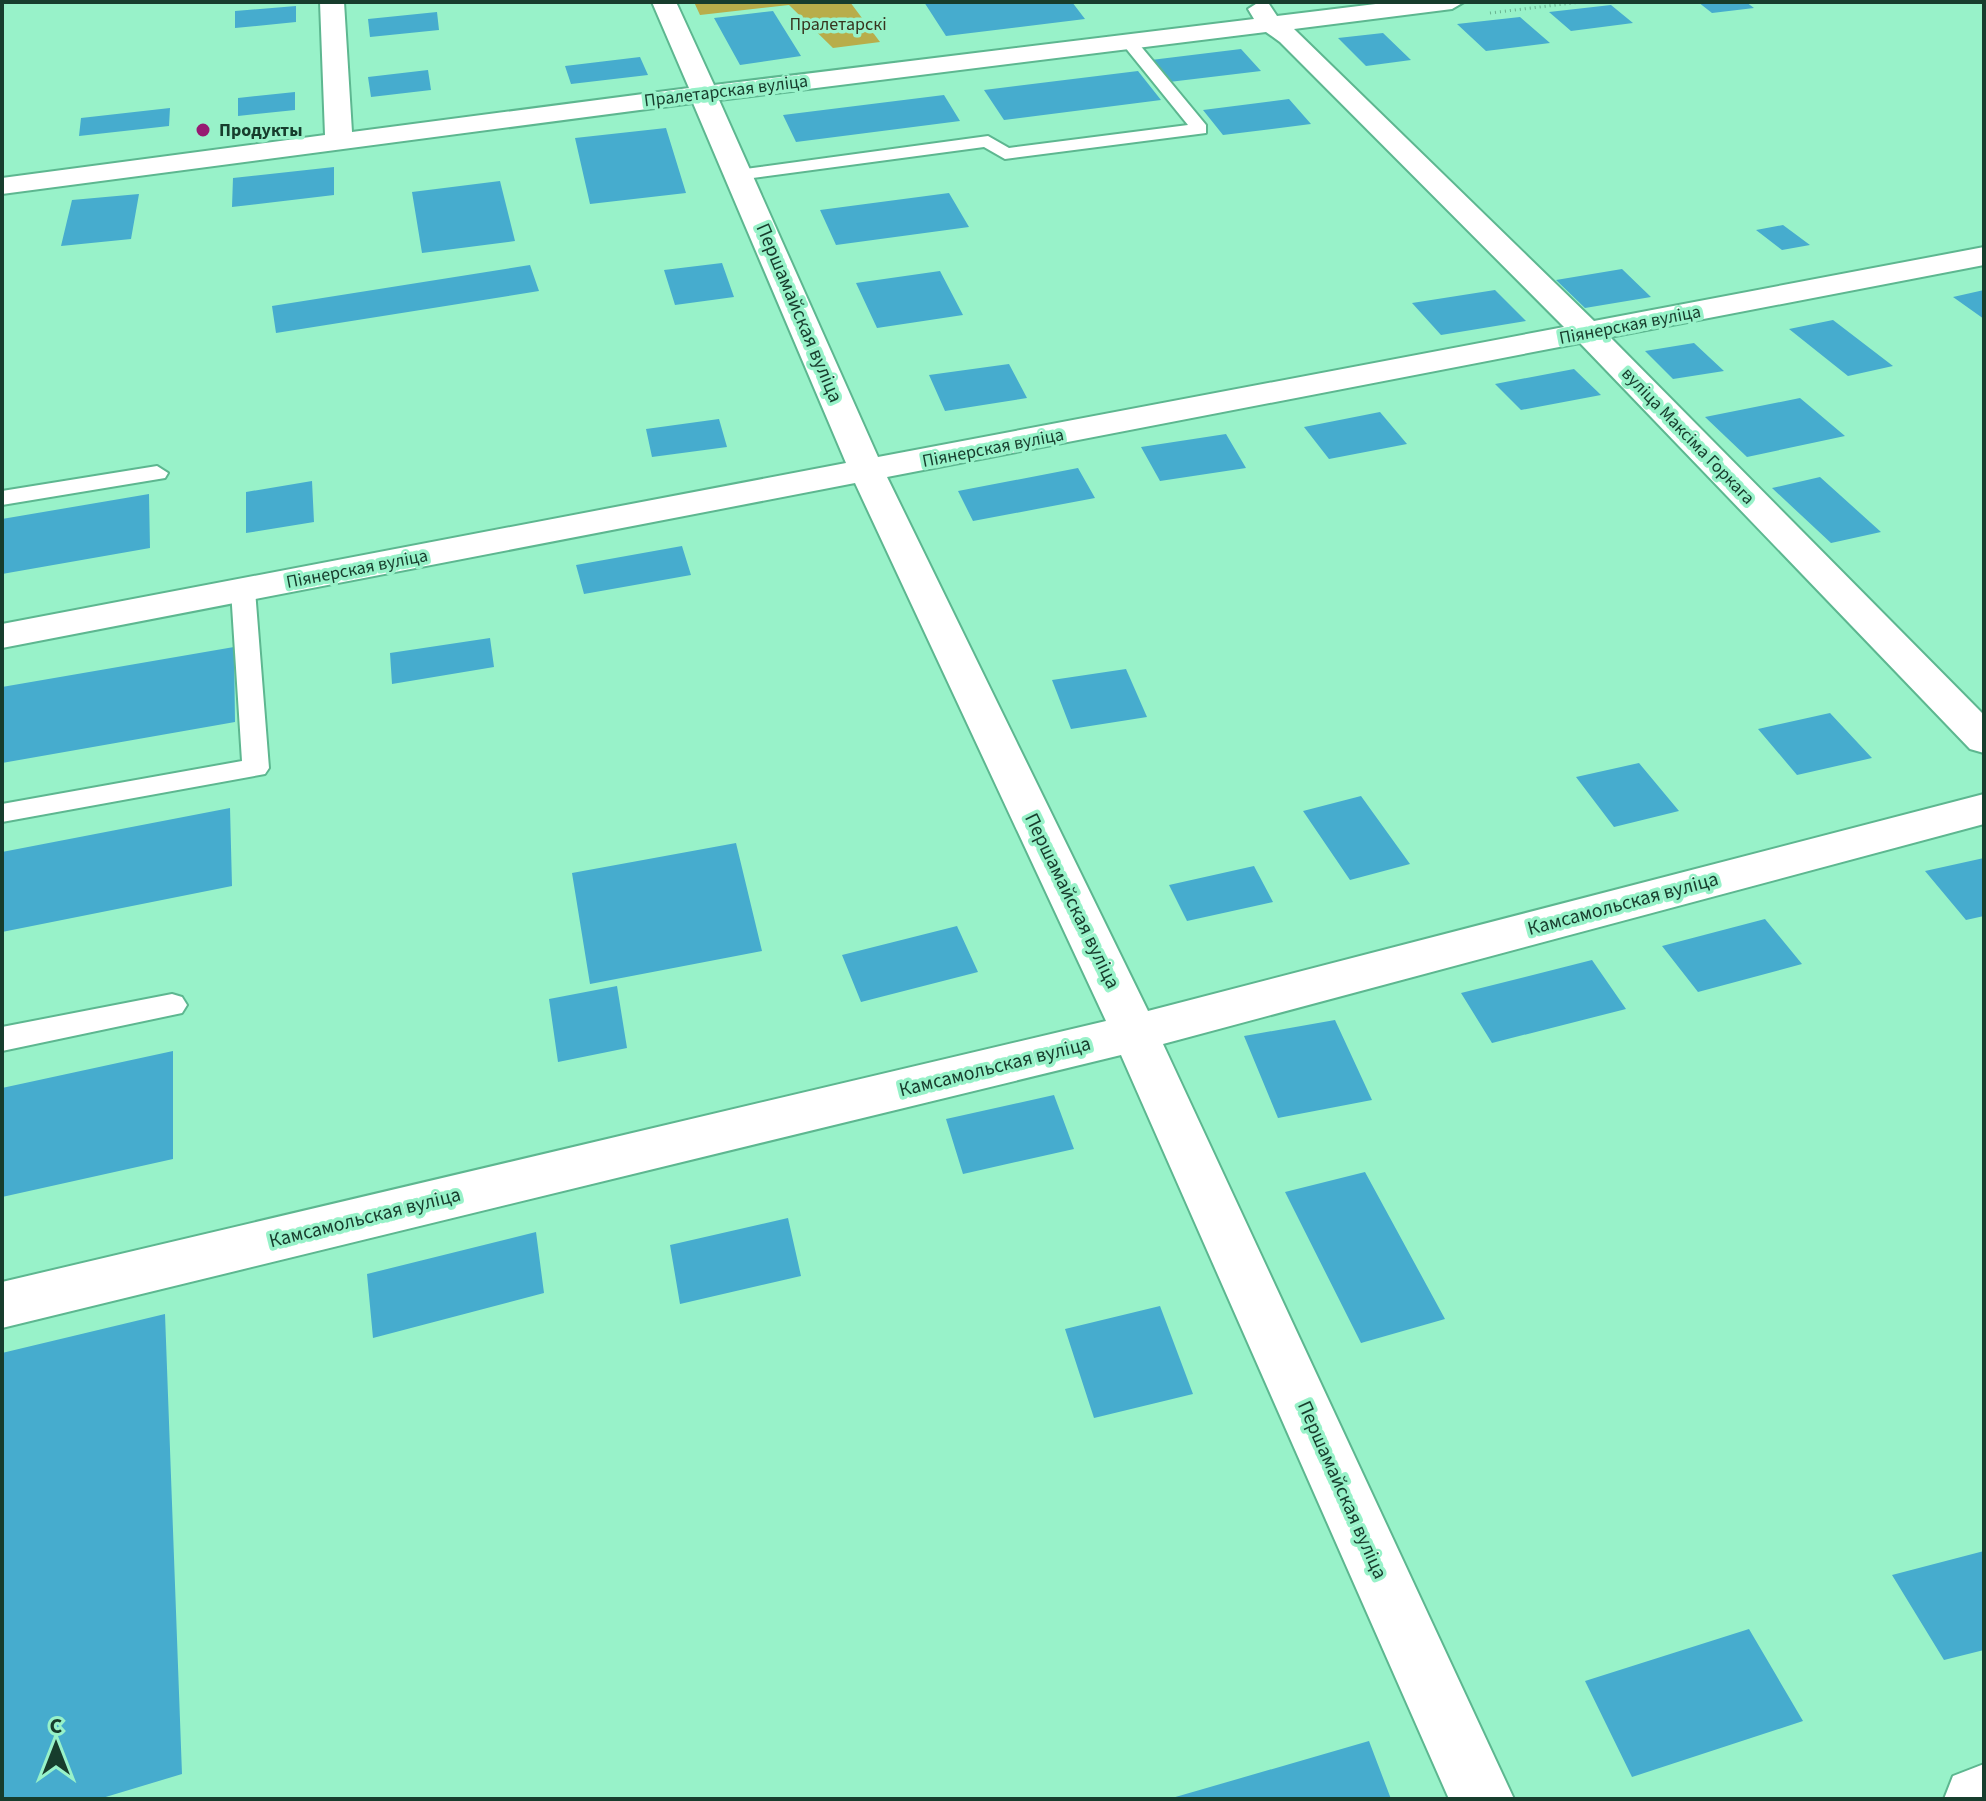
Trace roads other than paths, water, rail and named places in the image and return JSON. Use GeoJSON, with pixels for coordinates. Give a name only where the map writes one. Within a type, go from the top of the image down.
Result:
{"type":"FeatureCollection","features":[{"type":"Feature","properties":{"kind":"street"},"geometry":{"type":"LineString","coordinates":[[332,2],[339,141]]}},
{"type":"Feature","properties":{"kind":"street","name":"Першамайская вуліца"},"geometry":{"type":"LineString","coordinates":[[664,2],[867,472],[1135,1033],[1482,1799]]}},
{"type":"Feature","properties":{"kind":"street","name":"Пралетарская вуліца"},"geometry":{"type":"LineString","coordinates":[[2,186],[1128,41],[1261,13],[1452,2]]}},
{"type":"Feature","properties":{"kind":"street","name":"вуліца Максіма Горкага"},"geometry":{"type":"LineString","coordinates":[[1261,13],[1289,37],[1588,333],[1984,739]]}},
{"type":"Feature","properties":{"kind":"street","name":"Піянерская вуліца"},"geometry":{"type":"LineString","coordinates":[[2,636],[1984,256]]}},
{"type":"Feature","properties":{"kind":"street","name":"Камсамольская вуліца"},"geometry":{"type":"LineString","coordinates":[[2,1305],[1135,1033],[1984,809]]}},
{"type":"Feature","properties":{"kind":"street"},"geometry":{"type":"LineString","coordinates":[[1976,1799],[1984,1796]]}},
{"type":"Feature","properties":{"kind":"lane"},"geometry":{"type":"LineString","coordinates":[[738,175],[988,141],[1005,154],[1200,129],[1128,41]]}},
{"type":"Feature","properties":{"kind":"lane"},"geometry":{"type":"LineString","coordinates":[[2,498],[157,473]]}},
{"type":"Feature","properties":{"kind":"lane"},"geometry":{"type":"LineString","coordinates":[[2,813],[256,768],[243,590]]}},
{"type":"Feature","properties":{"kind":"lane"},"geometry":{"type":"LineString","coordinates":[[2,1039],[172,1005]]}},
{"type":"Feature","properties":{"kind":"place","name":"Продукты"},"geometry":{"type":"Point","coordinates":[203,130]}},
{"type":"Feature","properties":{"kind":"park label","name":"Пралетарскі"},"geometry":{"type":"Point","coordinates":[838,24]}}]}
